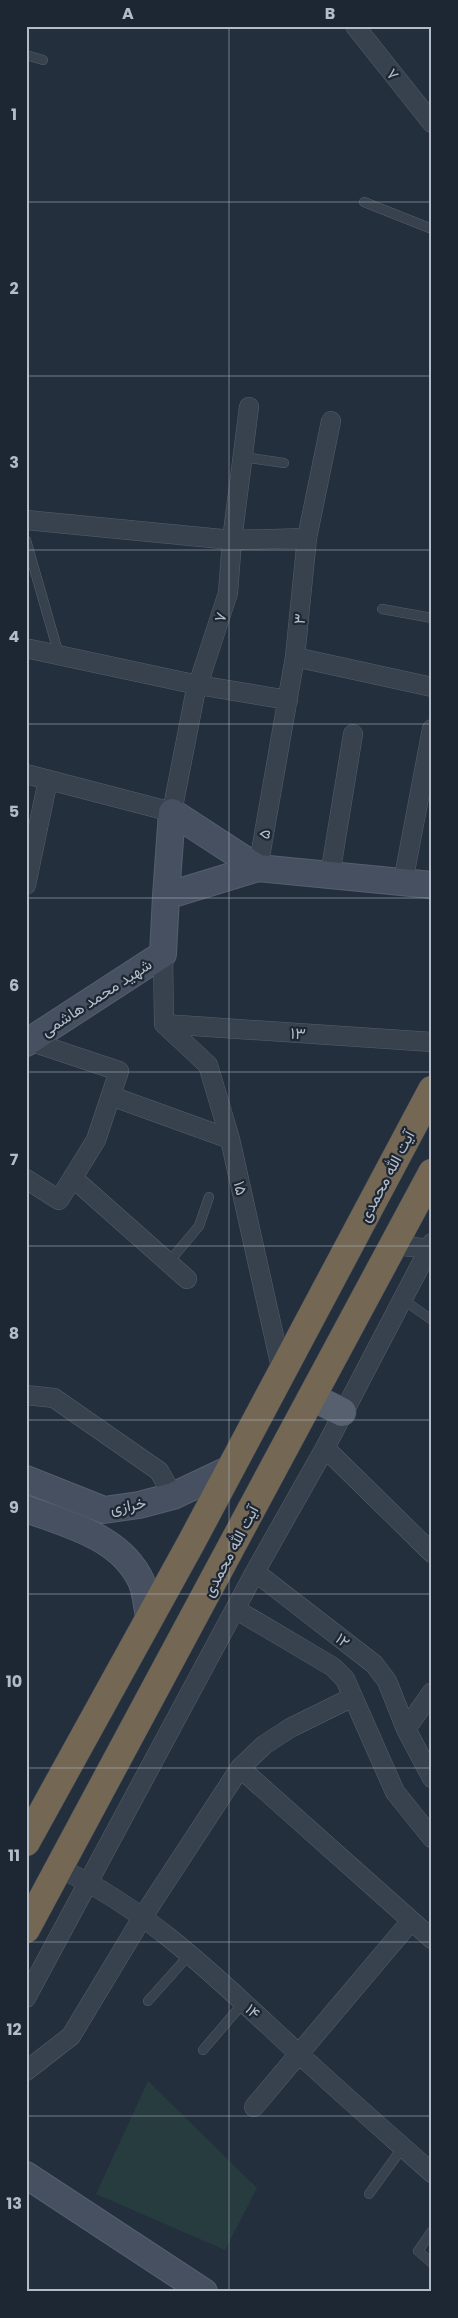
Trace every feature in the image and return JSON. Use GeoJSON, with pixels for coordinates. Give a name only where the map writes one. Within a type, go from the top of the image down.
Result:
{"type":"FeatureCollection","features":[{"type":"Feature","properties":{"kind":"highway","name":"آیت الله محمدی"},"geometry":{"type":"LineString","coordinates":[[26,1842],[191,1543],[432,1090]]}},
{"type":"Feature","properties":{"kind":"highway","name":"آیت الله محمدی"},"geometry":{"type":"LineString","coordinates":[[26,1930],[432,1173]]}},
{"type":"Feature","properties":{"kind":"highway"},"geometry":{"type":"LineString","coordinates":[[216,1495],[215,1504],[219,1512],[226,1518],[234,1520],[243,1518],[250,1513]]}},
{"type":"Feature","properties":{"kind":"highway"},"geometry":{"type":"LineString","coordinates":[[191,1543],[198,1539],[206,1538],[214,1541],[224,1555],[223,1563]]}},
{"type":"Feature","properties":{"kind":"main road"},"geometry":{"type":"LineString","coordinates":[[312,1397],[342,1412]]}},
{"type":"Feature","properties":{"kind":"street","name":"۷"},"geometry":{"type":"LineString","coordinates":[[355,26],[432,122]]}},
{"type":"Feature","properties":{"kind":"street","name":"۷"},"geometry":{"type":"LineString","coordinates":[[166,896],[172,812],[198,685],[228,593],[232,540],[249,407]]}},
{"type":"Feature","properties":{"kind":"street","name":"۳"},"geometry":{"type":"LineString","coordinates":[[288,700],[295,656],[307,538],[331,420]]}},
{"type":"Feature","properties":{"kind":"street"},"geometry":{"type":"LineString","coordinates":[[26,520],[232,540],[307,538]]}},
{"type":"Feature","properties":{"kind":"street"},"geometry":{"type":"LineString","coordinates":[[30,649],[198,685],[288,700]]}},
{"type":"Feature","properties":{"kind":"street"},"geometry":{"type":"LineString","coordinates":[[295,656],[432,687]]}},
{"type":"Feature","properties":{"kind":"street","name":"۵"},"geometry":{"type":"LineString","coordinates":[[172,812],[258,868],[288,700]]}},
{"type":"Feature","properties":{"kind":"street"},"geometry":{"type":"LineString","coordinates":[[403,882],[430,752],[432,729]]}},
{"type":"Feature","properties":{"kind":"street"},"geometry":{"type":"LineString","coordinates":[[330,875],[353,734]]}},
{"type":"Feature","properties":{"kind":"street"},"geometry":{"type":"LineString","coordinates":[[26,774],[172,812]]}},
{"type":"Feature","properties":{"kind":"street"},"geometry":{"type":"LineString","coordinates":[[26,885],[48,780]]}},
{"type":"Feature","properties":{"kind":"street"},"geometry":{"type":"LineString","coordinates":[[166,896],[258,868],[432,885]]}},
{"type":"Feature","properties":{"kind":"street","name":"شهید محمد هاشمی"},"geometry":{"type":"LineString","coordinates":[[28,1041],[163,954],[166,896]]}},
{"type":"Feature","properties":{"kind":"street"},"geometry":{"type":"LineString","coordinates":[[163,954],[164,1024]]}},
{"type":"Feature","properties":{"kind":"street","name":"۱۳"},"geometry":{"type":"LineString","coordinates":[[164,1024],[432,1042]]}},
{"type":"Feature","properties":{"kind":"street","name":"۱۵"},"geometry":{"type":"LineString","coordinates":[[164,1024],[208,1065],[230,1139],[282,1372]]}},
{"type":"Feature","properties":{"kind":"street"},"geometry":{"type":"LineString","coordinates":[[26,1179],[59,1200],[96,1140],[119,1071],[28,1041]]}},
{"type":"Feature","properties":{"kind":"street"},"geometry":{"type":"LineString","coordinates":[[111,1096],[230,1139]]}},
{"type":"Feature","properties":{"kind":"street"},"geometry":{"type":"LineString","coordinates":[[73,1178],[187,1279]]}},
{"type":"Feature","properties":{"kind":"street"},"geometry":{"type":"LineString","coordinates":[[26,1998],[255,1572],[325,1448],[342,1412],[431,1247],[393,1244]]}},
{"type":"Feature","properties":{"kind":"street"},"geometry":{"type":"LineString","coordinates":[[26,1395],[54,1398],[159,1472],[173,1496]]}},
{"type":"Feature","properties":{"kind":"street"},"geometry":{"type":"LineString","coordinates":[[325,1448],[432,1554]]}},
{"type":"Feature","properties":{"kind":"street","name":"خرازی"},"geometry":{"type":"LineString","coordinates":[[26,1479],[104,1510],[139,1505],[173,1496],[230,1469]]}},
{"type":"Feature","properties":{"kind":"street","name":"خرازی"},"geometry":{"type":"LineString","coordinates":[[26,1509],[95,1535],[123,1555],[142,1584],[149,1617]]}},
{"type":"Feature","properties":{"kind":"street","name":"۱۲"},"geometry":{"type":"LineString","coordinates":[[255,1572],[374,1664],[386,1681],[406,1729],[432,1778]]}},
{"type":"Feature","properties":{"kind":"street"},"geometry":{"type":"LineString","coordinates":[[235,1609],[333,1667],[344,1679],[395,1792],[432,1838]]}},
{"type":"Feature","properties":{"kind":"street"},"geometry":{"type":"LineString","coordinates":[[406,1729],[432,1692]]}},
{"type":"Feature","properties":{"kind":"street"},"geometry":{"type":"LineString","coordinates":[[26,2071],[71,2036],[142,1918],[240,1768],[264,1744],[290,1728],[353,1696]]}},
{"type":"Feature","properties":{"kind":"street"},"geometry":{"type":"LineString","coordinates":[[240,1768],[432,1939]]}},
{"type":"Feature","properties":{"kind":"street","name":"۱۴"},"geometry":{"type":"LineString","coordinates":[[59,1868],[88,1881],[142,1918],[189,1955],[244,2002],[432,2173]]}},
{"type":"Feature","properties":{"kind":"street"},"geometry":{"type":"LineString","coordinates":[[254,2107],[411,1921]]}},
{"type":"Feature","properties":{"kind":"street"},"geometry":{"type":"LineString","coordinates":[[26,2175],[204,2292]]}},
{"type":"Feature","properties":{"kind":"lane"},"geometry":{"type":"LineString","coordinates":[[26,55],[43,60]]}},
{"type":"Feature","properties":{"kind":"lane"},"geometry":{"type":"LineString","coordinates":[[364,202],[432,229]]}},
{"type":"Feature","properties":{"kind":"lane"},"geometry":{"type":"LineString","coordinates":[[243,457],[284,463]]}},
{"type":"Feature","properties":{"kind":"lane"},"geometry":{"type":"LineString","coordinates":[[26,540],[60,656]]}},
{"type":"Feature","properties":{"kind":"lane"},"geometry":{"type":"LineString","coordinates":[[382,609],[432,618]]}},
{"type":"Feature","properties":{"kind":"lane"},"geometry":{"type":"LineString","coordinates":[[168,1263],[199,1226],[209,1197]]}},
{"type":"Feature","properties":{"kind":"lane"},"geometry":{"type":"LineString","coordinates":[[402,1299],[432,1320]]}},
{"type":"Feature","properties":{"kind":"lane"},"geometry":{"type":"LineString","coordinates":[[148,2001],[189,1955]]}},
{"type":"Feature","properties":{"kind":"lane"},"geometry":{"type":"LineString","coordinates":[[203,2050],[244,2002]]}},
{"type":"Feature","properties":{"kind":"lane"},"geometry":{"type":"LineString","coordinates":[[369,2194],[403,2147]]}},
{"type":"Feature","properties":{"kind":"lane"},"geometry":{"type":"LineString","coordinates":[[432,2231],[418,2251],[432,2263]]}},
{"type":"Feature","properties":{"kind":"green space"},"geometry":{"type":"Polygon","coordinates":[[[148,2081],[257,2188],[225,2250],[96,2194],[148,2081]]]}}]}
